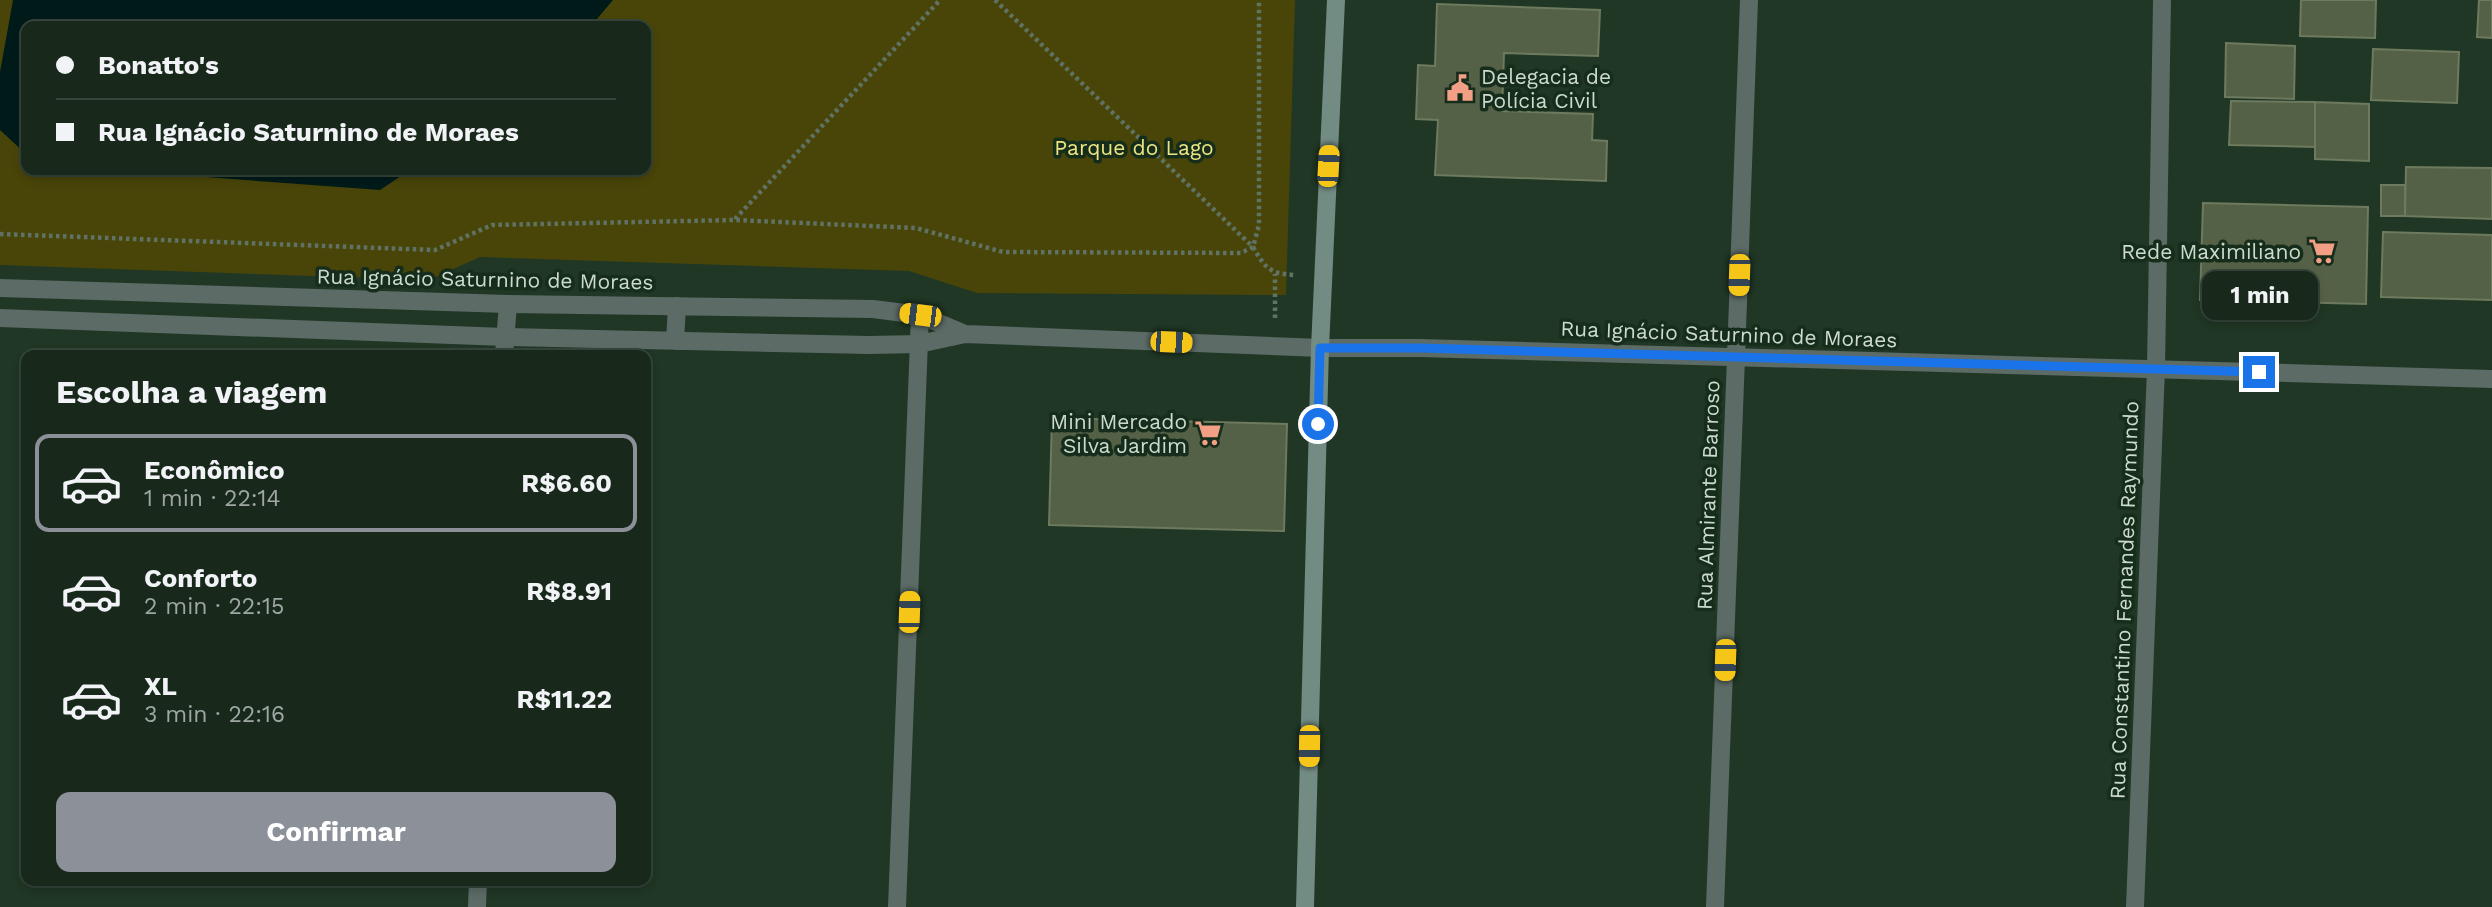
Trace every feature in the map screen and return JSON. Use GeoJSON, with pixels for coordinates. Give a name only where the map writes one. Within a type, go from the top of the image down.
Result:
{"type":"FeatureCollection","features":[{"type":"Feature","properties":{"kind":"main road"},"geometry":{"type":"LineString","coordinates":[[1305,907],[1320,348],[1336,0]]}},
{"type":"Feature","properties":{"kind":"street","name":"Rua Almirante Barroso"},"geometry":{"type":"LineString","coordinates":[[1715,907],[1749,0]]}},
{"type":"Feature","properties":{"kind":"street","name":"Rua Constantino Fernandes Raymundo"},"geometry":{"type":"LineString","coordinates":[[2135,907],[2156,368],[2162,0]]}},
{"type":"Feature","properties":{"kind":"street","name":"Rua Ignácio Saturnino de Moraes"},"geometry":{"type":"LineString","coordinates":[[0,288],[508,304],[873,309],[920,315],[965,334]]}},
{"type":"Feature","properties":{"kind":"street"},"geometry":{"type":"LineString","coordinates":[[294,298],[295,329]]}},
{"type":"Feature","properties":{"kind":"street"},"geometry":{"type":"LineString","coordinates":[[505,350],[508,304]]}},
{"type":"Feature","properties":{"kind":"street"},"geometry":{"type":"LineString","coordinates":[[675,341],[677,306]]}},
{"type":"Feature","properties":{"kind":"street"},"geometry":{"type":"LineString","coordinates":[[897,907],[920,315]]}},
{"type":"Feature","properties":{"kind":"street","name":"Rua Ignácio Saturnino de Moraes"},"geometry":{"type":"LineString","coordinates":[[0,318],[675,341],[919,344],[965,334],[1320,348],[1420,348],[2492,379]]}},
{"type":"Feature","properties":{"kind":"street"},"geometry":{"type":"LineString","coordinates":[[477,907],[478,886]]}},
{"type":"Feature","properties":{"kind":"path"},"geometry":{"type":"LineString","coordinates":[[735,220],[940,0]]}},
{"type":"Feature","properties":{"kind":"path"},"geometry":{"type":"LineString","coordinates":[[995,0],[1253,247],[1264,266],[1275,274],[1323,276]]}},
{"type":"Feature","properties":{"kind":"path"},"geometry":{"type":"LineString","coordinates":[[0,234],[435,250],[492,225],[735,220],[916,228],[1003,252],[1241,253],[1253,247],[1259,225],[1259,0]]}},
{"type":"Feature","properties":{"kind":"path"},"geometry":{"type":"LineString","coordinates":[[1275,274],[1275,346]]}},
{"type":"Feature","properties":{"kind":"green space","name":"Parque do Lago"},"geometry":{"type":"Polygon","coordinates":[[[0,0],[1295,0],[1286,295],[977,293],[909,271],[480,257],[429,280],[0,265],[0,0]]]}},
{"type":"Feature","properties":{"kind":"water"},"geometry":{"type":"Polygon","coordinates":[[[13,0],[613,0],[595,21],[21,21],[21,149],[0,130],[0,72],[13,0]]]}},
{"type":"Feature","properties":{"kind":"water"},"geometry":{"type":"Polygon","coordinates":[[[178,175],[402,175],[380,190],[178,175]]]}},
{"type":"Feature","properties":{"kind":"building"},"geometry":{"type":"Polygon","coordinates":[[[2301,0],[2376,0],[2375,38],[2300,36],[2301,0]]]}},
{"type":"Feature","properties":{"kind":"building"},"geometry":{"type":"Polygon","coordinates":[[[2479,0],[2492,0],[2492,38],[2477,37],[2479,0]]]}},
{"type":"Feature","properties":{"kind":"building","name":"Delegacia de Polícia Civil"},"geometry":{"type":"Polygon","coordinates":[[[1437,4],[1600,10],[1598,56],[1504,53],[1502,111],[1593,114],[1592,140],[1607,141],[1606,181],[1435,175],[1438,120],[1416,119],[1418,65],[1435,66],[1437,4]]]}},
{"type":"Feature","properties":{"kind":"building"},"geometry":{"type":"Polygon","coordinates":[[[2226,43],[2295,46],[2294,99],[2225,97],[2226,43]]]}},
{"type":"Feature","properties":{"kind":"building"},"geometry":{"type":"Polygon","coordinates":[[[2373,49],[2459,52],[2457,103],[2371,100],[2373,49]]]}},
{"type":"Feature","properties":{"kind":"building"},"geometry":{"type":"Polygon","coordinates":[[[2231,101],[2315,102],[2315,147],[2229,145],[2231,101]]]}},
{"type":"Feature","properties":{"kind":"building"},"geometry":{"type":"Polygon","coordinates":[[[2315,102],[2369,104],[2369,161],[2315,159],[2315,102]]]}},
{"type":"Feature","properties":{"kind":"building"},"geometry":{"type":"Polygon","coordinates":[[[2406,167],[2492,168],[2492,219],[2405,216],[2406,167]]]}},
{"type":"Feature","properties":{"kind":"building"},"geometry":{"type":"Polygon","coordinates":[[[2381,185],[2405,185],[2405,216],[2381,216],[2381,185]]]}},
{"type":"Feature","properties":{"kind":"building"},"geometry":{"type":"Polygon","coordinates":[[[2203,203],[2368,207],[2366,304],[2200,300],[2203,203]]]}},
{"type":"Feature","properties":{"kind":"building"},"geometry":{"type":"Polygon","coordinates":[[[2383,232],[2492,235],[2492,300],[2381,297],[2383,232]]]}},
{"type":"Feature","properties":{"kind":"building"},"geometry":{"type":"Polygon","coordinates":[[[1052,418],[1287,424],[1284,531],[1049,525],[1052,418]]]}},
{"type":"Feature","properties":{"kind":"place","name":"Delegacia de Polícia Civil"},"geometry":{"type":"Point","coordinates":[1460,88]}},
{"type":"Feature","properties":{"kind":"place","name":"Rede Maximiliano"},"geometry":{"type":"Point","coordinates":[2322,251]}},
{"type":"Feature","properties":{"kind":"place","name":"Mini Mercado Silva Jardim"},"geometry":{"type":"Point","coordinates":[1208,433]}},
{"type":"Feature","properties":{"kind":"route"},"geometry":{"type":"LineString","coordinates":[[1318,424],[1320,348],[1420,348],[2259,372]]}}]}
